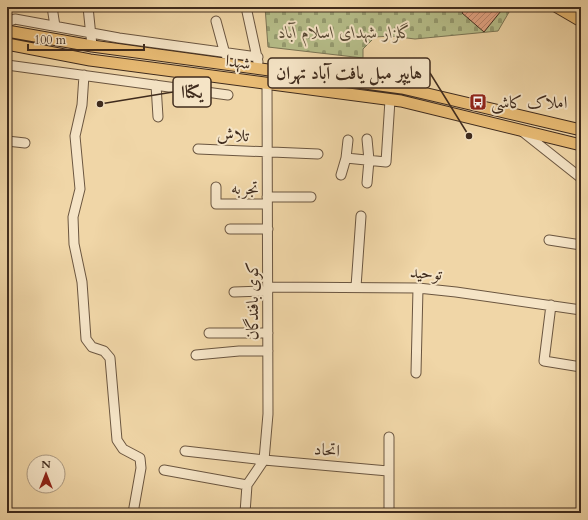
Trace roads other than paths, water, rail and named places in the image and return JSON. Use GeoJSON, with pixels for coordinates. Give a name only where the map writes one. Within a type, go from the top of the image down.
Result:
{"type":"FeatureCollection","features":[{"type":"Feature","properties":{"kind":"main road"},"geometry":{"type":"LineString","coordinates":[[557,7],[581,21]]}},
{"type":"Feature","properties":{"kind":"main road"},"geometry":{"type":"LineString","coordinates":[[581,14],[579,17],[581,21]]}},
{"type":"Feature","properties":{"kind":"main road","name":"شهدا"},"geometry":{"type":"LineString","coordinates":[[7,31],[92,46],[402,88],[581,130]]}},
{"type":"Feature","properties":{"kind":"main road","name":"شهدا"},"geometry":{"type":"LineString","coordinates":[[7,44],[90,60],[390,100],[521,130],[580,141]]}},
{"type":"Feature","properties":{"kind":"street"},"geometry":{"type":"LineString","coordinates":[[52,7],[56,26]]}},
{"type":"Feature","properties":{"kind":"street"},"geometry":{"type":"LineString","coordinates":[[88,7],[92,46]]}},
{"type":"Feature","properties":{"kind":"street"},"geometry":{"type":"LineString","coordinates":[[246,7],[260,69]]}},
{"type":"Feature","properties":{"kind":"street"},"geometry":{"type":"LineString","coordinates":[[7,22],[15,20],[225,54],[258,57]]}},
{"type":"Feature","properties":{"kind":"street"},"geometry":{"type":"LineString","coordinates":[[216,21],[225,54]]}},
{"type":"Feature","properties":{"kind":"street"},"geometry":{"type":"LineString","coordinates":[[7,65],[228,95]]}},
{"type":"Feature","properties":{"kind":"street"},"geometry":{"type":"LineString","coordinates":[[84,75],[82,105],[75,136],[80,189],[73,217],[74,244],[82,282],[86,339],[92,347],[104,351],[110,358],[117,440],[123,449],[140,458],[141,468],[132,513]]}},
{"type":"Feature","properties":{"kind":"street","name":"کوی بافندگان"},"geometry":{"type":"LineString","coordinates":[[247,485],[264,460],[268,414],[267,83]]}},
{"type":"Feature","properties":{"kind":"street"},"geometry":{"type":"LineString","coordinates":[[156,85],[158,117]]}},
{"type":"Feature","properties":{"kind":"street"},"geometry":{"type":"LineString","coordinates":[[346,158],[386,162],[390,100]]}},
{"type":"Feature","properties":{"kind":"street"},"geometry":{"type":"LineString","coordinates":[[521,130],[581,178]]}},
{"type":"Feature","properties":{"kind":"street"},"geometry":{"type":"LineString","coordinates":[[367,139],[367,183]]}},
{"type":"Feature","properties":{"kind":"street"},"geometry":{"type":"LineString","coordinates":[[341,175],[346,158],[348,140]]}},
{"type":"Feature","properties":{"kind":"street"},"geometry":{"type":"LineString","coordinates":[[7,141],[26,143]]}},
{"type":"Feature","properties":{"kind":"street","name":"تلاش"},"geometry":{"type":"LineString","coordinates":[[198,149],[318,154]]}},
{"type":"Feature","properties":{"kind":"street","name":"تجربه"},"geometry":{"type":"LineString","coordinates":[[216,187],[216,204],[268,200]]}},
{"type":"Feature","properties":{"kind":"street"},"geometry":{"type":"LineString","coordinates":[[268,200],[311,197]]}},
{"type":"Feature","properties":{"kind":"street"},"geometry":{"type":"LineString","coordinates":[[356,287],[361,216]]}},
{"type":"Feature","properties":{"kind":"street"},"geometry":{"type":"LineString","coordinates":[[230,229],[268,229]]}},
{"type":"Feature","properties":{"kind":"street"},"geometry":{"type":"LineString","coordinates":[[549,240],[581,245]]}},
{"type":"Feature","properties":{"kind":"street","name":"توحید"},"geometry":{"type":"LineString","coordinates":[[234,292],[268,289],[356,287],[418,288],[581,310]]}},
{"type":"Feature","properties":{"kind":"street"},"geometry":{"type":"LineString","coordinates":[[416,374],[418,288]]}},
{"type":"Feature","properties":{"kind":"street"},"geometry":{"type":"LineString","coordinates":[[551,305],[544,361],[581,367]]}},
{"type":"Feature","properties":{"kind":"street"},"geometry":{"type":"LineString","coordinates":[[209,333],[268,333]]}},
{"type":"Feature","properties":{"kind":"street"},"geometry":{"type":"LineString","coordinates":[[196,355],[240,351],[268,351]]}},
{"type":"Feature","properties":{"kind":"street"},"geometry":{"type":"LineString","coordinates":[[389,437],[389,513]]}},
{"type":"Feature","properties":{"kind":"street","name":"اتحاد"},"geometry":{"type":"LineString","coordinates":[[185,450],[264,460],[388,471]]}},
{"type":"Feature","properties":{"kind":"street"},"geometry":{"type":"LineString","coordinates":[[164,470],[247,485],[245,513]]}},
{"type":"Feature","properties":{"kind":"place","name":"املاک کاشی"},"geometry":{"type":"Point","coordinates":[478,102]}},
{"type":"Feature","properties":{"kind":"place","name":"یکتاا"},"geometry":{"type":"Point","coordinates":[100,104]}},
{"type":"Feature","properties":{"kind":"place","name":"هایپر مبل یافت آباد تهران"},"geometry":{"type":"Point","coordinates":[469,136]}},
{"type":"Feature","properties":{"kind":"park label","name":"گلزار شهدای اسلام آباد"},"geometry":{"type":"Point","coordinates":[345,32]}}]}
